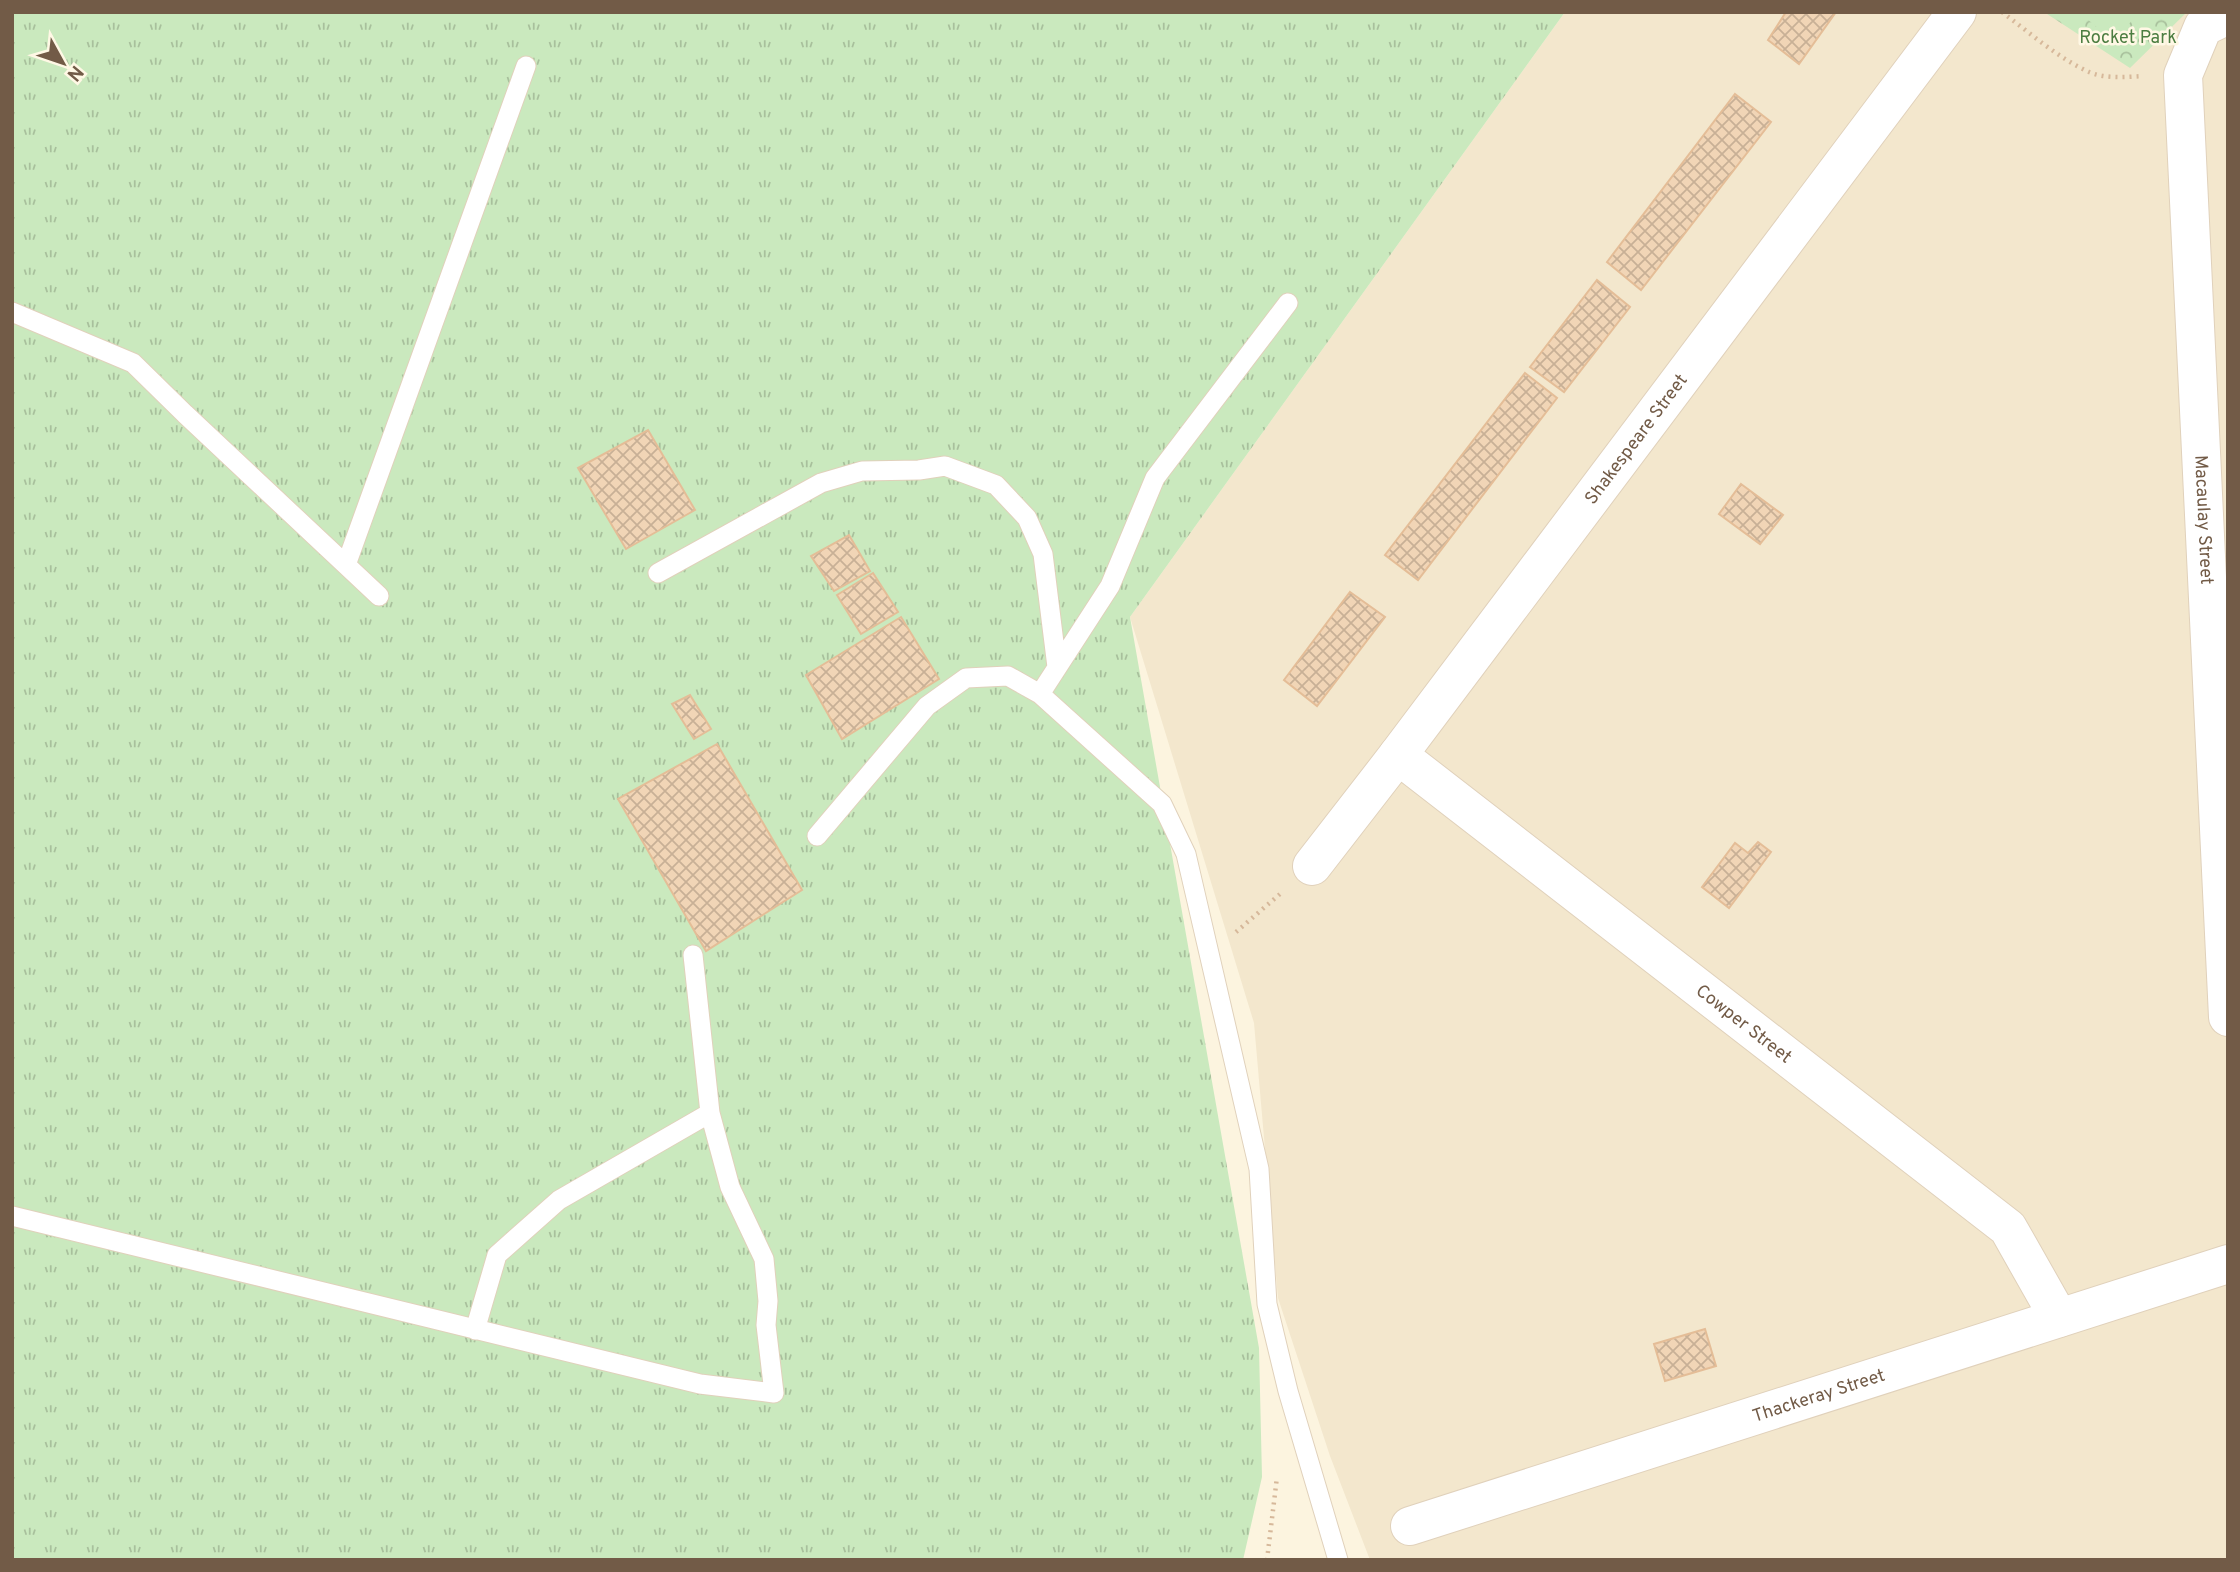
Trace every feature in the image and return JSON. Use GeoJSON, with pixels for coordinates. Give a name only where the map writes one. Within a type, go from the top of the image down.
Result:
{"type":"FeatureCollection","features":[{"type":"Feature","properties":{"kind":"street","name":"Shakespeare Street"},"geometry":{"type":"LineString","coordinates":[[1312,866],[1957,12]]}},
{"type":"Feature","properties":{"kind":"street","name":"Macaulay Street"},"geometry":{"type":"LineString","coordinates":[[2216,21],[2183,75],[2228,1017]]}},
{"type":"Feature","properties":{"kind":"street","name":"Cowper Street"},"geometry":{"type":"LineString","coordinates":[[1398,755],[2008,1228],[2059,1318]]}},
{"type":"Feature","properties":{"kind":"street","name":"Thackeray Street"},"geometry":{"type":"LineString","coordinates":[[1410,1526],[2228,1264]]}},
{"type":"Feature","properties":{"kind":"lane"},"geometry":{"type":"LineString","coordinates":[[346,565],[526,66]]}},
{"type":"Feature","properties":{"kind":"lane"},"geometry":{"type":"LineString","coordinates":[[1040,694],[1110,586],[1155,478],[1287,303]]}},
{"type":"Feature","properties":{"kind":"lane"},"geometry":{"type":"LineString","coordinates":[[12,312],[133,363],[379,596]]}},
{"type":"Feature","properties":{"kind":"lane"},"geometry":{"type":"LineString","coordinates":[[658,573],[821,483],[862,471],[919,470],[945,466],[996,485],[1027,518],[1043,554],[1057,667]]}},
{"type":"Feature","properties":{"kind":"lane"},"geometry":{"type":"LineString","coordinates":[[817,836],[927,706],[966,678],[1008,676],[1040,694],[1162,804],[1186,855],[1259,1169],[1267,1304],[1288,1391],[1338,1560]]}},
{"type":"Feature","properties":{"kind":"lane"},"geometry":{"type":"LineString","coordinates":[[12,1216],[700,1384],[774,1393],[766,1325],[768,1301],[764,1259],[730,1187],[710,1113],[693,955]]}},
{"type":"Feature","properties":{"kind":"lane"},"geometry":{"type":"LineString","coordinates":[[475,1329],[497,1255],[559,1200],[710,1113]]}},
{"type":"Feature","properties":{"kind":"path"},"geometry":{"type":"LineString","coordinates":[[2003,12],[2056,52],[2091,73],[2118,77],[2183,75]]}},
{"type":"Feature","properties":{"kind":"path"},"geometry":{"type":"LineString","coordinates":[[1209,955],[1312,866]]}},
{"type":"Feature","properties":{"kind":"shaded area"},"geometry":{"type":"Polygon","coordinates":[[[1565,12],[2228,12],[2228,1560],[1370,1560],[1330,1456],[1278,1298],[1254,1023],[1130,617],[1565,12]]]}},
{"type":"Feature","properties":{"kind":"green space"},"geometry":{"type":"Polygon","coordinates":[[[12,12],[1565,12],[1130,617],[1259,1348],[1262,1477],[1243,1560],[12,1560],[12,12]]]}},
{"type":"Feature","properties":{"kind":"green space","name":"Rocket Park"},"geometry":{"type":"Polygon","coordinates":[[[2044,12],[2187,12],[2130,68],[2044,12]]]}},
{"type":"Feature","properties":{"kind":"green space"},"geometry":{"type":"Polygon","coordinates":[[[2079,12],[2139,12],[2114,42],[2079,12]]]}},
{"type":"Feature","properties":{"kind":"building"},"geometry":{"type":"Polygon","coordinates":[[[1786,12],[1836,12],[1799,64],[1768,40],[1786,12]]]}},
{"type":"Feature","properties":{"kind":"building"},"geometry":{"type":"Polygon","coordinates":[[[1735,94],[1771,122],[1641,290],[1607,262],[1735,94]]]}},
{"type":"Feature","properties":{"kind":"building"},"geometry":{"type":"Polygon","coordinates":[[[1597,280],[1630,307],[1564,392],[1530,367],[1597,280]]]}},
{"type":"Feature","properties":{"kind":"building"},"geometry":{"type":"Polygon","coordinates":[[[1525,373],[1557,398],[1418,580],[1385,555],[1525,373]]]}},
{"type":"Feature","properties":{"kind":"building"},"geometry":{"type":"Polygon","coordinates":[[[648,430],[695,510],[626,549],[578,468],[648,430]]]}},
{"type":"Feature","properties":{"kind":"building"},"geometry":{"type":"Polygon","coordinates":[[[1741,484],[1783,515],[1760,544],[1719,514],[1741,484]]]}},
{"type":"Feature","properties":{"kind":"building"},"geometry":{"type":"Polygon","coordinates":[[[849,535],[870,571],[834,591],[811,556],[849,535]]]}},
{"type":"Feature","properties":{"kind":"building"},"geometry":{"type":"Polygon","coordinates":[[[873,573],[898,612],[861,634],[837,595],[873,573]]]}},
{"type":"Feature","properties":{"kind":"building"},"geometry":{"type":"Polygon","coordinates":[[[1350,592],[1385,617],[1317,706],[1284,680],[1350,592]]]}},
{"type":"Feature","properties":{"kind":"building"},"geometry":{"type":"Polygon","coordinates":[[[901,617],[939,679],[842,739],[806,675],[901,617]]]}},
{"type":"Feature","properties":{"kind":"building"},"geometry":{"type":"Polygon","coordinates":[[[690,695],[711,729],[694,739],[672,704],[690,695]]]}},
{"type":"Feature","properties":{"kind":"building"},"geometry":{"type":"Polygon","coordinates":[[[717,744],[802,890],[706,951],[618,799],[717,744]]]}},
{"type":"Feature","properties":{"kind":"building"},"geometry":{"type":"Polygon","coordinates":[[[1758,842],[1771,852],[1729,908],[1702,887],[1735,843],[1748,853],[1758,842]]]}},
{"type":"Feature","properties":{"kind":"building"},"geometry":{"type":"Polygon","coordinates":[[[1705,1329],[1716,1366],[1665,1381],[1654,1344],[1705,1329]]]}}]}
